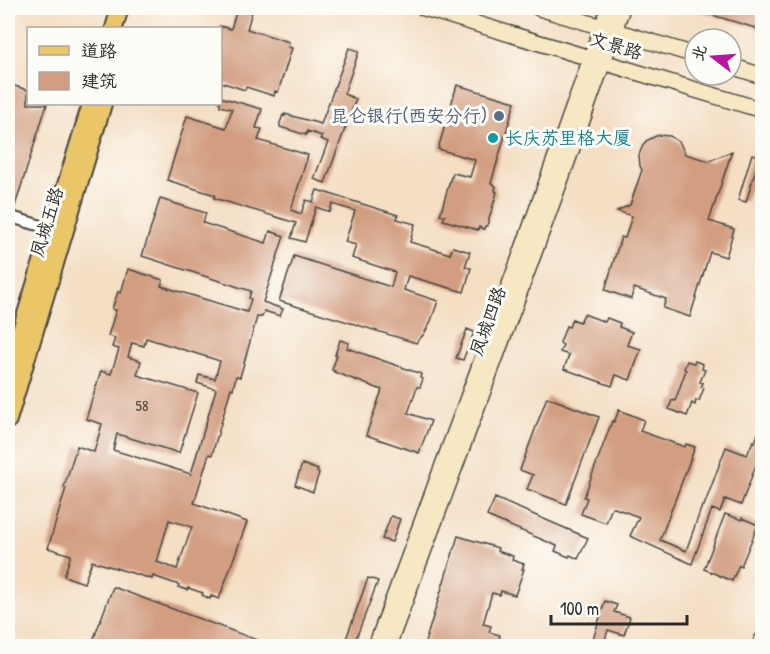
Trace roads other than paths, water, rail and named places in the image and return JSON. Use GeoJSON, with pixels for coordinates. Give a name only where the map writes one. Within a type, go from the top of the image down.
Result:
{"type":"FeatureCollection","features":[{"type":"Feature","properties":{"kind":"main road"},"geometry":{"type":"LineString","coordinates":[[114,27],[120,8]]}},
{"type":"Feature","properties":{"kind":"main road"},"geometry":{"type":"LineString","coordinates":[[125,27],[131,8]]}},
{"type":"Feature","properties":{"kind":"main road","name":"凤城五路"},"geometry":{"type":"LineString","coordinates":[[58,231],[91,105]]}},
{"type":"Feature","properties":{"kind":"main road","name":"凤城五路"},"geometry":{"type":"LineString","coordinates":[[8,420],[11,371],[103,105]]}},
{"type":"Feature","properties":{"kind":"street","name":"文景路"},"geometry":{"type":"LineString","coordinates":[[424,8],[762,110]]}},
{"type":"Feature","properties":{"kind":"street","name":"文景路"},"geometry":{"type":"LineString","coordinates":[[539,8],[683,51]]}},
{"type":"Feature","properties":{"kind":"street","name":"凤城四路"},"geometry":{"type":"LineString","coordinates":[[608,28],[609,8]]}},
{"type":"Feature","properties":{"kind":"street","name":"凤城四路"},"geometry":{"type":"LineString","coordinates":[[388,646],[527,272],[608,28],[622,8]]}},
{"type":"Feature","properties":{"kind":"street","name":"凤城四路"},"geometry":{"type":"LineString","coordinates":[[376,646],[520,256],[597,60]]}},
{"type":"Feature","properties":{"kind":"street"},"geometry":{"type":"LineString","coordinates":[[743,70],[762,76]]}},
{"type":"Feature","properties":{"kind":"street"},"geometry":{"type":"LineString","coordinates":[[8,216],[58,231]]}},
{"type":"Feature","properties":{"kind":"street"},"geometry":{"type":"LineString","coordinates":[[760,646],[762,640]]}},
{"type":"Feature","properties":{"kind":"place","name":"昆仑银行(西安分行)"},"geometry":{"type":"Point","coordinates":[499,116]}},
{"type":"Feature","properties":{"kind":"place","name":"长庆苏里格大厦"},"geometry":{"type":"Point","coordinates":[493,138]}}]}
